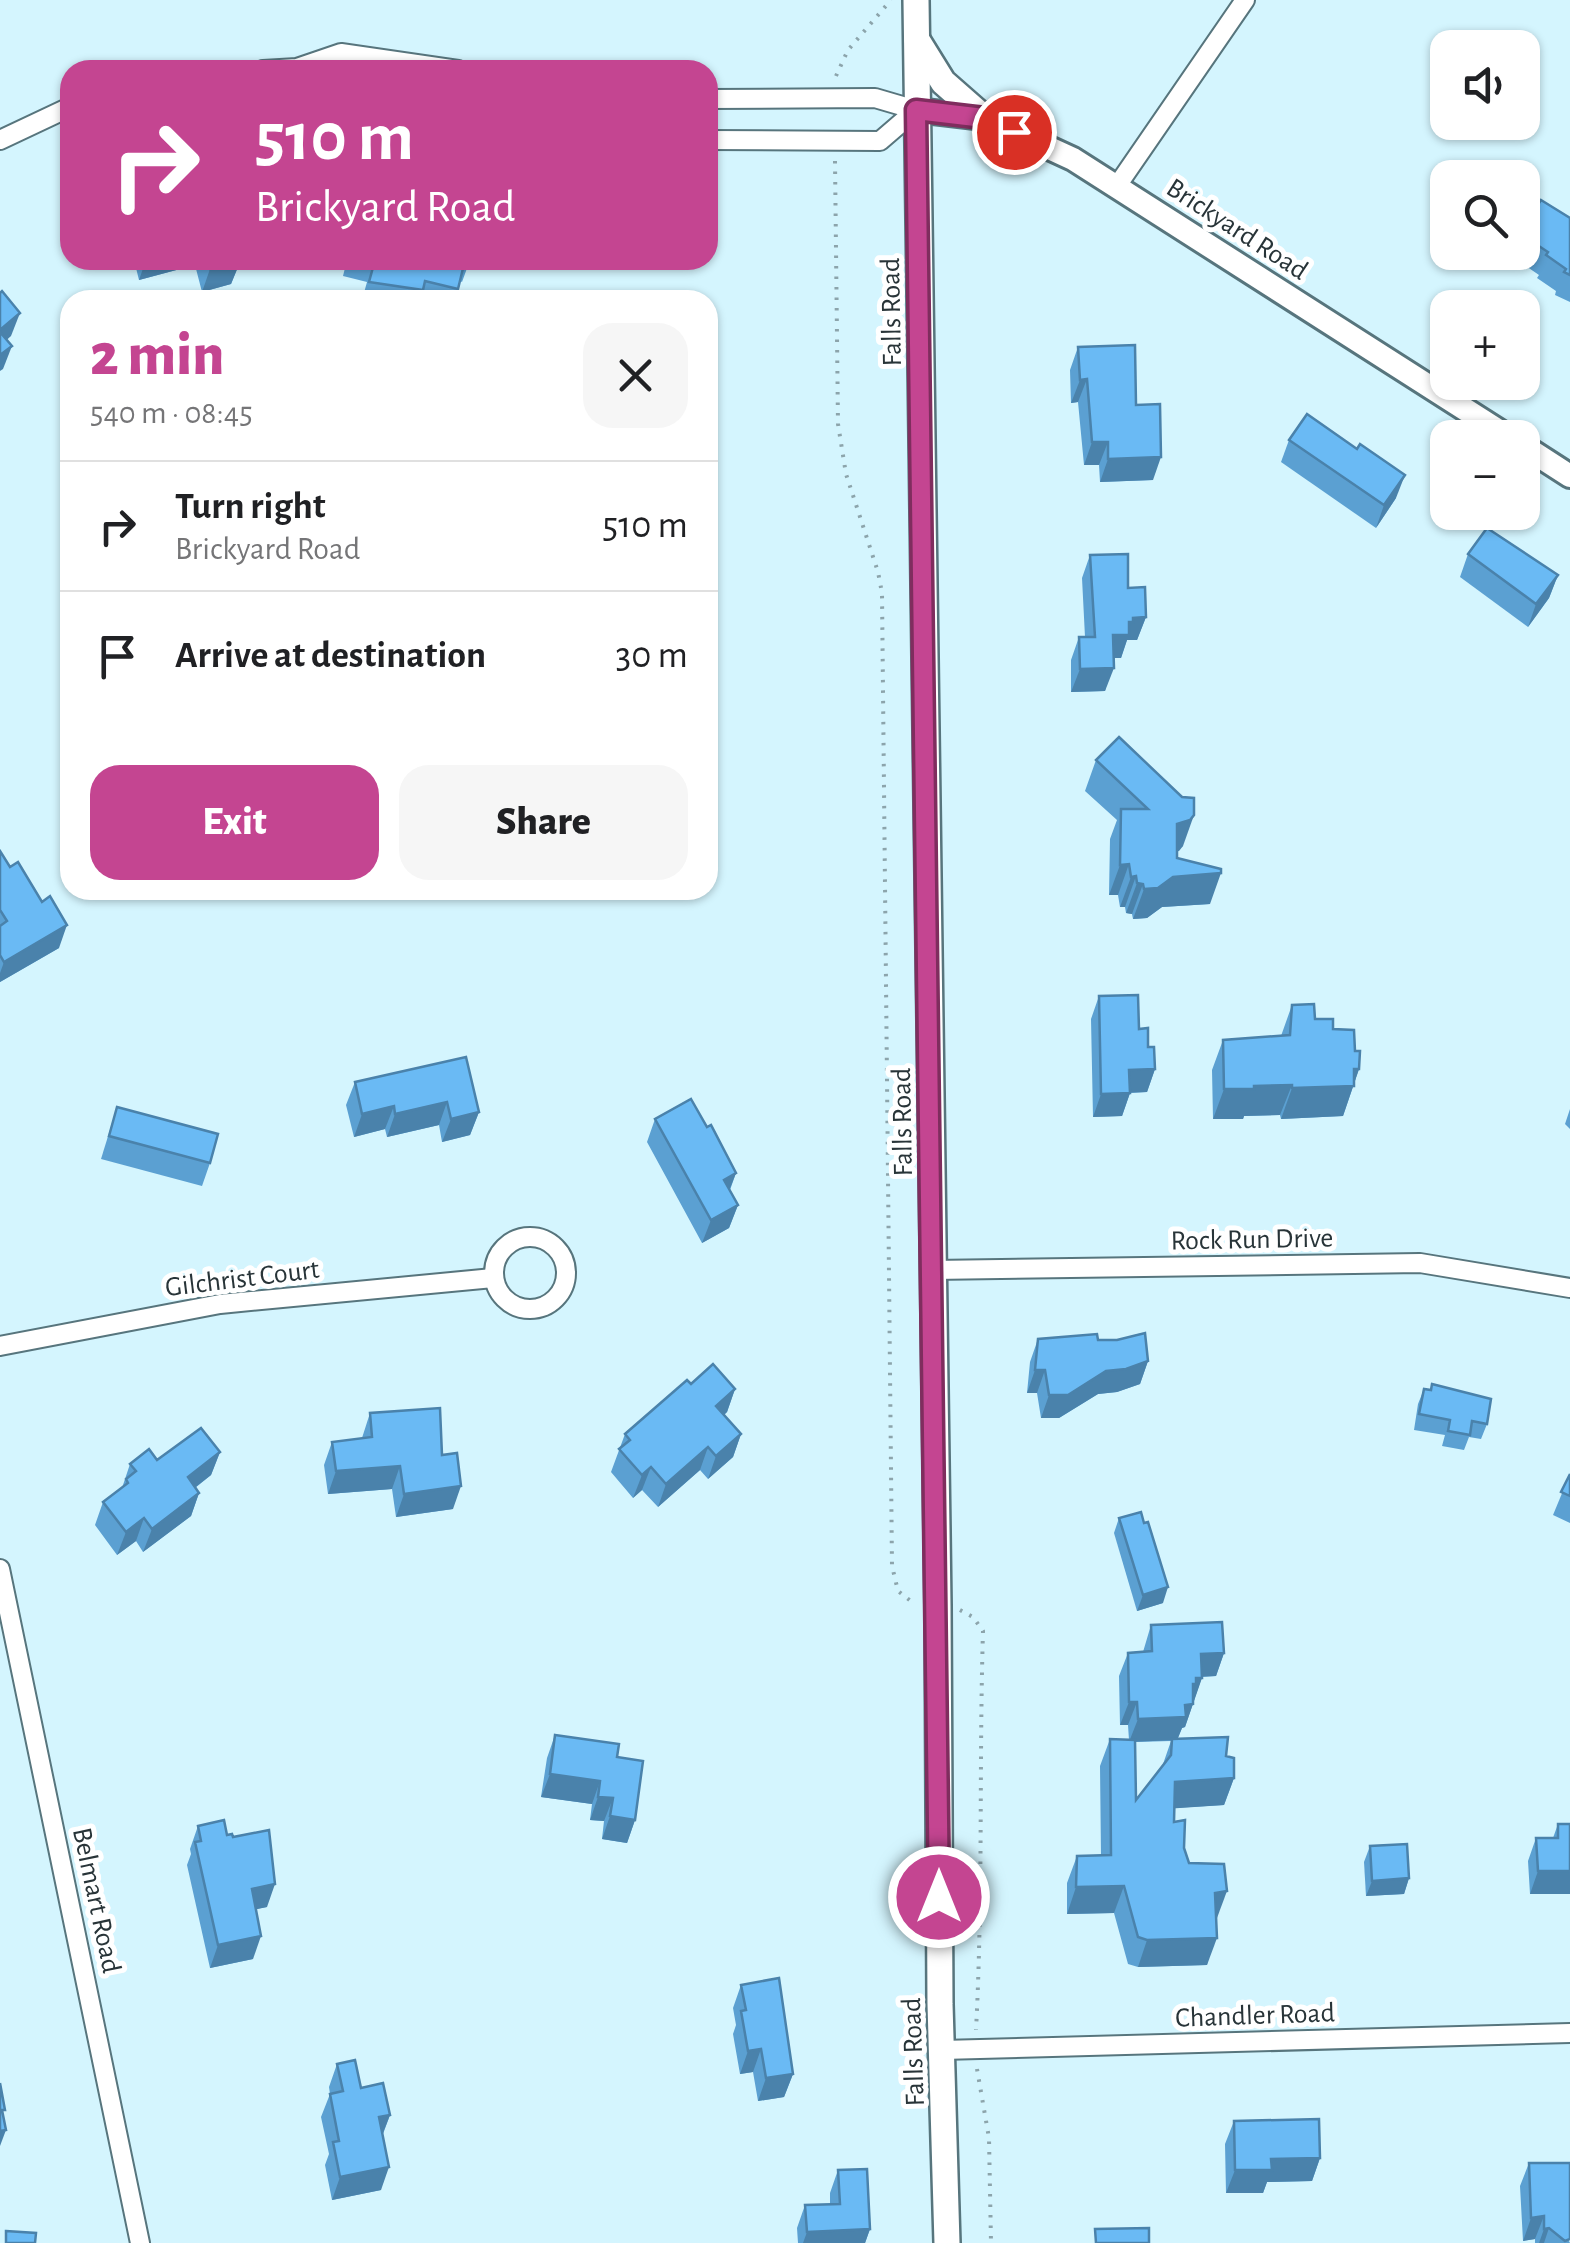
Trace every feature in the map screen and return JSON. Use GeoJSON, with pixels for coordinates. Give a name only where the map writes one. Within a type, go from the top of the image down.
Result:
{"type":"FeatureCollection","features":[{"type":"Feature","properties":{"kind":"main road","name":"Falls Road"},"geometry":{"type":"LineString","coordinates":[[916,0],[947,2243]]}},
{"type":"Feature","properties":{"kind":"main road"},"geometry":{"type":"LineString","coordinates":[[917,40],[943,82],[984,118]]}},
{"type":"Feature","properties":{"kind":"street"},"geometry":{"type":"LineString","coordinates":[[1118,186],[1245,0]]}},
{"type":"Feature","properties":{"kind":"street"},"geometry":{"type":"LineString","coordinates":[[323,60],[341,53],[389,60]]}},
{"type":"Feature","properties":{"kind":"street","name":"Brickyard Road"},"geometry":{"type":"LineString","coordinates":[[718,99],[876,98],[916,110],[984,118],[1073,159],[1118,186],[1482,420]]}},
{"type":"Feature","properties":{"kind":"street"},"geometry":{"type":"LineString","coordinates":[[718,140],[880,141],[916,110]]}},
{"type":"Feature","properties":{"kind":"street"},"geometry":{"type":"LineString","coordinates":[[0,140],[60,112]]}},
{"type":"Feature","properties":{"kind":"street"},"geometry":{"type":"LineString","coordinates":[[1540,457],[1570,476]]}},
{"type":"Feature","properties":{"kind":"street"},"geometry":{"type":"LineString","coordinates":[[528,1237],[539,1238],[559,1251],[566,1274],[558,1296],[538,1309],[526,1310],[504,1300],[493,1278],[494,1266],[506,1246],[528,1237]]}},
{"type":"Feature","properties":{"kind":"street","name":"Rock Run Drive"},"geometry":{"type":"LineString","coordinates":[[932,1270],[1420,1263],[1570,1288]]}},
{"type":"Feature","properties":{"kind":"street","name":"Gilchrist Court"},"geometry":{"type":"LineString","coordinates":[[0,1346],[220,1304],[493,1278]]}},
{"type":"Feature","properties":{"kind":"street","name":"Belmart Road"},"geometry":{"type":"LineString","coordinates":[[0,1569],[140,2243]]}},
{"type":"Feature","properties":{"kind":"street","name":"Chandler Road"},"geometry":{"type":"LineString","coordinates":[[942,2050],[1570,2033]]}},
{"type":"Feature","properties":{"kind":"path"},"geometry":{"type":"LineString","coordinates":[[834,99],[840,63],[890,0]]}},
{"type":"Feature","properties":{"kind":"path"},"geometry":{"type":"LineString","coordinates":[[835,143],[838,424],[846,474],[882,593],[893,1582],[904,1598],[973,1617],[982,1631],[980,1944],[975,2050],[989,2138],[991,2243]]}},
{"type":"Feature","properties":{"kind":"building"},"geometry":{"type":"Polygon","coordinates":[[[1540,201],[1570,218],[1570,275],[1540,247],[1540,201]]]}},
{"type":"Feature","properties":{"kind":"building"},"geometry":{"type":"Polygon","coordinates":[[[372,270],[463,270],[458,289],[425,281],[423,290],[369,282],[372,270]]]}},
{"type":"Feature","properties":{"kind":"building"},"geometry":{"type":"Polygon","coordinates":[[[0,293],[20,313],[0,330],[0,293]]]}},
{"type":"Feature","properties":{"kind":"building"},"geometry":{"type":"Polygon","coordinates":[[[0,332],[12,346],[0,355],[0,332]]]}},
{"type":"Feature","properties":{"kind":"building"},"geometry":{"type":"Polygon","coordinates":[[[1135,345],[1136,405],[1160,404],[1161,457],[1108,459],[1108,442],[1092,442],[1087,379],[1080,380],[1078,347],[1135,345]]]}},
{"type":"Feature","properties":{"kind":"building"},"geometry":{"type":"Polygon","coordinates":[[[1307,414],[1357,449],[1360,444],[1405,475],[1384,505],[1289,440],[1307,414]]]}},
{"type":"Feature","properties":{"kind":"building"},"geometry":{"type":"Polygon","coordinates":[[[1486,530],[1490,530],[1558,575],[1536,604],[1468,554],[1486,530]]]}},
{"type":"Feature","properties":{"kind":"building"},"geometry":{"type":"Polygon","coordinates":[[[1128,554],[1128,588],[1145,587],[1146,617],[1129,622],[1129,635],[1113,635],[1114,668],[1080,669],[1079,637],[1095,637],[1090,555],[1128,554]]]}},
{"type":"Feature","properties":{"kind":"building"},"geometry":{"type":"Polygon","coordinates":[[[1119,737],[1182,797],[1194,798],[1194,815],[1177,824],[1177,858],[1221,869],[1221,873],[1173,877],[1158,888],[1144,889],[1136,876],[1131,877],[1129,864],[1120,865],[1121,809],[1148,809],[1096,760],[1119,737]]]}},
{"type":"Feature","properties":{"kind":"building"},"geometry":{"type":"Polygon","coordinates":[[[0,851],[10,867],[18,862],[42,902],[50,896],[67,925],[4,962],[0,955],[0,926],[7,921],[0,910],[0,851]]]}},
{"type":"Feature","properties":{"kind":"building"},"geometry":{"type":"Polygon","coordinates":[[[1138,995],[1139,1029],[1148,1028],[1148,1047],[1154,1047],[1155,1069],[1129,1070],[1130,1093],[1101,1094],[1099,996],[1138,995]]]}},
{"type":"Feature","properties":{"kind":"building"},"geometry":{"type":"Polygon","coordinates":[[[1314,1004],[1315,1019],[1333,1019],[1333,1029],[1354,1030],[1355,1051],[1360,1051],[1354,1086],[1224,1089],[1223,1040],[1290,1035],[1292,1005],[1314,1004]]]}},
{"type":"Feature","properties":{"kind":"building"},"geometry":{"type":"Polygon","coordinates":[[[466,1057],[479,1112],[451,1119],[447,1102],[395,1114],[394,1106],[362,1114],[355,1082],[466,1057]]]}},
{"type":"Feature","properties":{"kind":"building"},"geometry":{"type":"Polygon","coordinates":[[[691,1099],[707,1127],[711,1125],[736,1173],[724,1180],[738,1205],[711,1220],[655,1119],[691,1099]]]}},
{"type":"Feature","properties":{"kind":"building"},"geometry":{"type":"Polygon","coordinates":[[[117,1107],[218,1134],[210,1163],[109,1136],[117,1107]]]}},
{"type":"Feature","properties":{"kind":"building"},"geometry":{"type":"Polygon","coordinates":[[[1145,1333],[1148,1361],[1106,1371],[1068,1395],[1049,1395],[1045,1370],[1035,1370],[1038,1339],[1097,1334],[1098,1340],[1117,1340],[1145,1333]]]}},
{"type":"Feature","properties":{"kind":"building"},"geometry":{"type":"Polygon","coordinates":[[[713,1364],[735,1389],[716,1406],[741,1434],[716,1456],[708,1447],[666,1484],[651,1467],[642,1475],[619,1449],[630,1440],[625,1434],[687,1380],[691,1384],[713,1364]]]}},
{"type":"Feature","properties":{"kind":"building"},"geometry":{"type":"Polygon","coordinates":[[[1432,1384],[1491,1399],[1487,1424],[1472,1421],[1470,1435],[1448,1431],[1450,1420],[1419,1414],[1424,1389],[1431,1390],[1432,1384]]]}},
{"type":"Feature","properties":{"kind":"building"},"geometry":{"type":"Polygon","coordinates":[[[440,1408],[442,1455],[457,1453],[461,1486],[404,1494],[400,1466],[336,1471],[332,1442],[372,1437],[370,1413],[440,1408]]]}},
{"type":"Feature","properties":{"kind":"building"},"geometry":{"type":"Polygon","coordinates":[[[201,1428],[220,1452],[188,1477],[199,1493],[152,1529],[144,1518],[126,1532],[103,1502],[128,1483],[126,1479],[136,1471],[130,1464],[149,1449],[157,1460],[201,1428]]]}},
{"type":"Feature","properties":{"kind":"building"},"geometry":{"type":"Polygon","coordinates":[[[1570,1474],[1570,1496],[1561,1492],[1570,1474]]]}},
{"type":"Feature","properties":{"kind":"building"},"geometry":{"type":"Polygon","coordinates":[[[1141,1512],[1144,1523],[1148,1522],[1168,1587],[1143,1595],[1119,1518],[1141,1512]]]}},
{"type":"Feature","properties":{"kind":"building"},"geometry":{"type":"Polygon","coordinates":[[[1222,1622],[1224,1653],[1201,1654],[1202,1678],[1196,1678],[1193,1684],[1193,1704],[1185,1705],[1186,1717],[1138,1719],[1137,1702],[1129,1702],[1128,1653],[1152,1651],[1151,1625],[1222,1622]]]}},
{"type":"Feature","properties":{"kind":"building"},"geometry":{"type":"Polygon","coordinates":[[[555,1735],[619,1744],[617,1757],[643,1761],[635,1820],[610,1816],[613,1798],[598,1797],[600,1781],[550,1774],[555,1735]]]}},
{"type":"Feature","properties":{"kind":"building"},"geometry":{"type":"Polygon","coordinates":[[[1228,1737],[1226,1756],[1234,1758],[1234,1778],[1175,1782],[1174,1822],[1185,1820],[1184,1848],[1189,1863],[1224,1864],[1227,1891],[1215,1893],[1217,1938],[1138,1937],[1124,1886],[1076,1887],[1077,1856],[1111,1855],[1110,1739],[1135,1740],[1136,1800],[1171,1755],[1172,1739],[1228,1737]]]}},
{"type":"Feature","properties":{"kind":"building"},"geometry":{"type":"Polygon","coordinates":[[[224,1820],[227,1835],[233,1837],[269,1830],[275,1884],[252,1889],[261,1936],[218,1945],[195,1842],[201,1841],[198,1826],[224,1820]]]}},
{"type":"Feature","properties":{"kind":"building"},"geometry":{"type":"Polygon","coordinates":[[[1558,1824],[1570,1824],[1570,1871],[1538,1871],[1536,1838],[1558,1838],[1558,1824]]]}},
{"type":"Feature","properties":{"kind":"building"},"geometry":{"type":"Polygon","coordinates":[[[1407,1844],[1409,1878],[1372,1881],[1370,1846],[1407,1844]]]}},
{"type":"Feature","properties":{"kind":"building"},"geometry":{"type":"Polygon","coordinates":[[[779,1978],[793,2074],[766,2078],[761,2049],[748,2051],[741,1985],[779,1978]]]}},
{"type":"Feature","properties":{"kind":"building"},"geometry":{"type":"Polygon","coordinates":[[[355,2060],[361,2088],[383,2083],[390,2115],[379,2117],[389,2167],[340,2177],[333,2142],[339,2141],[330,2094],[343,2091],[337,2064],[355,2060]]]}},
{"type":"Feature","properties":{"kind":"building"},"geometry":{"type":"Polygon","coordinates":[[[0,2083],[6,2130],[0,2131],[0,2083]]]}},
{"type":"Feature","properties":{"kind":"building"},"geometry":{"type":"Polygon","coordinates":[[[1319,2119],[1320,2158],[1271,2159],[1272,2170],[1235,2170],[1234,2121],[1319,2119]]]}},
{"type":"Feature","properties":{"kind":"building"},"geometry":{"type":"Polygon","coordinates":[[[1529,2163],[1570,2163],[1570,2239],[1565,2241],[1549,2228],[1544,2229],[1544,2216],[1531,2218],[1529,2163]]]}},
{"type":"Feature","properties":{"kind":"building"},"geometry":{"type":"Polygon","coordinates":[[[867,2169],[870,2229],[807,2232],[805,2205],[840,2204],[838,2170],[867,2169]]]}},
{"type":"Feature","properties":{"kind":"building"},"geometry":{"type":"Polygon","coordinates":[[[1149,2228],[1149,2243],[1096,2243],[1095,2229],[1149,2228]]]}},
{"type":"Feature","properties":{"kind":"building"},"geometry":{"type":"Polygon","coordinates":[[[6,2231],[36,2233],[35,2243],[6,2243],[6,2231]]]}},
{"type":"Feature","properties":{"kind":"route"},"geometry":{"type":"LineString","coordinates":[[939,1897],[916,110],[984,118],[1014,132]]}}]}
